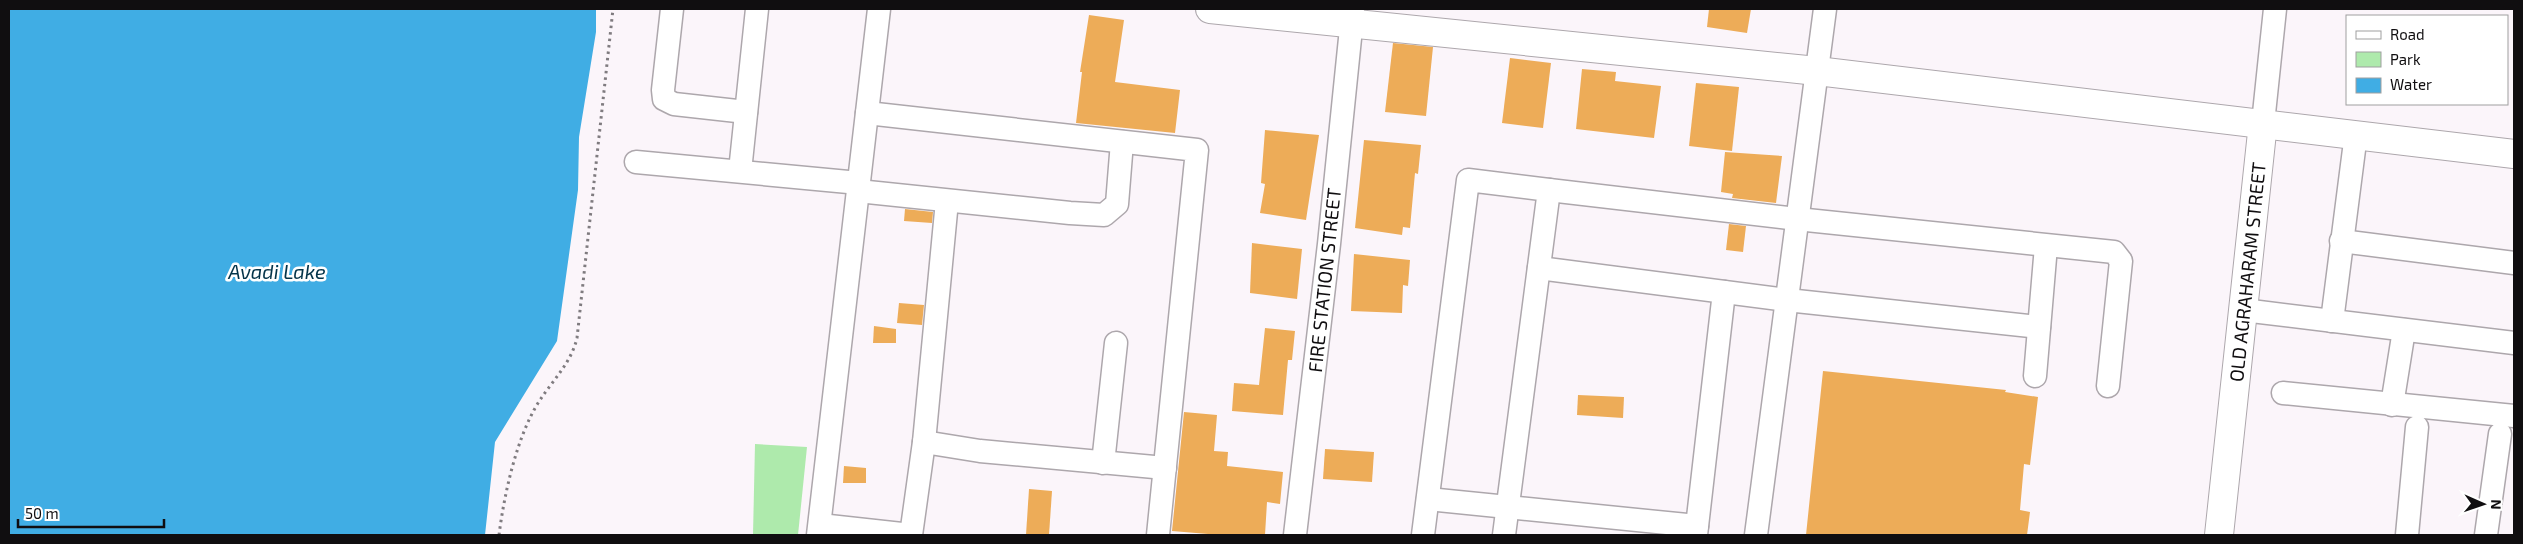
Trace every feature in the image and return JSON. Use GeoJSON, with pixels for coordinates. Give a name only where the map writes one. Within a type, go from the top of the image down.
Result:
{"type":"FeatureCollection","features":[{"type":"Feature","properties":{"kind":"street"},"geometry":{"type":"LineString","coordinates":[[672,9],[663,90],[664,99],[674,104],[746,112]]}},
{"type":"Feature","properties":{"kind":"street"},"geometry":{"type":"LineString","coordinates":[[740,171],[757,9]]}},
{"type":"Feature","properties":{"kind":"street"},"geometry":{"type":"LineString","coordinates":[[879,9],[819,530],[911,535],[924,442],[946,201]]}},
{"type":"Feature","properties":{"kind":"street"},"geometry":{"type":"LineString","coordinates":[[1210,9],[1352,16],[2514,154]]}},
{"type":"Feature","properties":{"kind":"street"},"geometry":{"type":"LineString","coordinates":[[1756,535],[1824,9]]}},
{"type":"Feature","properties":{"kind":"street","name":"OLD AGRAHARAM STREET"},"geometry":{"type":"LineString","coordinates":[[2219,535],[2275,9]]}},
{"type":"Feature","properties":{"kind":"street","name":"FIRE STATION STREET"},"geometry":{"type":"LineString","coordinates":[[1294,535],[1329,244],[1352,16]]}},
{"type":"Feature","properties":{"kind":"street"},"geometry":{"type":"LineString","coordinates":[[867,112],[1197,150],[1158,535]]}},
{"type":"Feature","properties":{"kind":"street"},"geometry":{"type":"LineString","coordinates":[[2332,321],[2356,134]]}},
{"type":"Feature","properties":{"kind":"street"},"geometry":{"type":"LineString","coordinates":[[636,162],[740,171],[946,201],[1104,215],[1117,204],[1122,142]]}},
{"type":"Feature","properties":{"kind":"street"},"geometry":{"type":"LineString","coordinates":[[1423,535],[1468,180],[1797,219],[2114,252],[2121,261],[2108,386]]}},
{"type":"Feature","properties":{"kind":"street"},"geometry":{"type":"LineString","coordinates":[[1504,535],[1549,190]]}},
{"type":"Feature","properties":{"kind":"street"},"geometry":{"type":"LineString","coordinates":[[2341,241],[2514,263]]}},
{"type":"Feature","properties":{"kind":"street"},"geometry":{"type":"LineString","coordinates":[[2035,376],[2046,246]]}},
{"type":"Feature","properties":{"kind":"street"},"geometry":{"type":"LineString","coordinates":[[1539,268],[1787,300],[2039,327]]}},
{"type":"Feature","properties":{"kind":"street"},"geometry":{"type":"LineString","coordinates":[[1428,499],[1696,531],[1724,292]]}},
{"type":"Feature","properties":{"kind":"street"},"geometry":{"type":"LineString","coordinates":[[2243,310],[2514,343]]}},
{"type":"Feature","properties":{"kind":"street"},"geometry":{"type":"LineString","coordinates":[[2392,405],[2404,330]]}},
{"type":"Feature","properties":{"kind":"street"},"geometry":{"type":"LineString","coordinates":[[1103,462],[1116,343]]}},
{"type":"Feature","properties":{"kind":"street"},"geometry":{"type":"LineString","coordinates":[[2282,393],[2514,416]]}},
{"type":"Feature","properties":{"kind":"street"},"geometry":{"type":"LineString","coordinates":[[2407,535],[2417,427]]}},
{"type":"Feature","properties":{"kind":"street"},"geometry":{"type":"LineString","coordinates":[[2486,535],[2500,434]]}},
{"type":"Feature","properties":{"kind":"street"},"geometry":{"type":"LineString","coordinates":[[924,442],[980,451],[1165,468]]}},
{"type":"Feature","properties":{"kind":"path"},"geometry":{"type":"LineString","coordinates":[[499,535],[510,480],[534,410],[566,367],[574,351],[577,338],[613,9]]}},
{"type":"Feature","properties":{"kind":"green space"},"geometry":{"type":"Polygon","coordinates":[[[755,444],[807,447],[798,535],[753,535],[755,444]]]}},
{"type":"Feature","properties":{"kind":"water","name":"Avadi Lake"},"geometry":{"type":"Polygon","coordinates":[[[9,9],[596,9],[596,32],[579,137],[578,190],[557,341],[495,442],[485,535],[9,535],[9,9]]]}},
{"type":"Feature","properties":{"kind":"building"},"geometry":{"type":"Polygon","coordinates":[[[1709,9],[1751,9],[1747,33],[1707,27],[1709,9]]]}},
{"type":"Feature","properties":{"kind":"building"},"geometry":{"type":"Polygon","coordinates":[[[1089,15],[1124,20],[1115,82],[1180,90],[1175,133],[1076,123],[1082,72],[1080,72],[1089,15]]]}},
{"type":"Feature","properties":{"kind":"building"},"geometry":{"type":"Polygon","coordinates":[[[1393,43],[1433,47],[1426,116],[1385,112],[1393,43]]]}},
{"type":"Feature","properties":{"kind":"building"},"geometry":{"type":"Polygon","coordinates":[[[1510,58],[1551,63],[1543,128],[1502,123],[1510,58]]]}},
{"type":"Feature","properties":{"kind":"building"},"geometry":{"type":"Polygon","coordinates":[[[1582,69],[1616,72],[1615,81],[1661,86],[1654,138],[1576,129],[1582,69]]]}},
{"type":"Feature","properties":{"kind":"building"},"geometry":{"type":"Polygon","coordinates":[[[1696,83],[1739,87],[1732,151],[1689,146],[1696,83]]]}},
{"type":"Feature","properties":{"kind":"building"},"geometry":{"type":"Polygon","coordinates":[[[1265,130],[1319,135],[1306,220],[1260,213],[1265,184],[1261,183],[1265,130]]]}},
{"type":"Feature","properties":{"kind":"building"},"geometry":{"type":"Polygon","coordinates":[[[1364,140],[1421,145],[1418,174],[1415,173],[1410,228],[1403,227],[1402,235],[1355,228],[1364,140]]]}},
{"type":"Feature","properties":{"kind":"building"},"geometry":{"type":"Polygon","coordinates":[[[1725,152],[1782,156],[1776,203],[1732,198],[1733,194],[1721,192],[1725,152]]]}},
{"type":"Feature","properties":{"kind":"building"},"geometry":{"type":"Polygon","coordinates":[[[905,209],[933,212],[932,223],[904,221],[905,209]]]}},
{"type":"Feature","properties":{"kind":"building"},"geometry":{"type":"Polygon","coordinates":[[[1729,224],[1746,226],[1743,252],[1726,250],[1729,224]]]}},
{"type":"Feature","properties":{"kind":"building"},"geometry":{"type":"Polygon","coordinates":[[[1252,243],[1302,249],[1297,299],[1250,293],[1252,243]]]}},
{"type":"Feature","properties":{"kind":"building"},"geometry":{"type":"Polygon","coordinates":[[[1354,254],[1410,260],[1408,286],[1403,285],[1402,313],[1351,311],[1354,254]]]}},
{"type":"Feature","properties":{"kind":"building"},"geometry":{"type":"Polygon","coordinates":[[[899,303],[924,305],[922,325],[897,323],[899,303]]]}},
{"type":"Feature","properties":{"kind":"building"},"geometry":{"type":"Polygon","coordinates":[[[874,326],[896,329],[896,343],[873,343],[874,326]]]}},
{"type":"Feature","properties":{"kind":"building"},"geometry":{"type":"Polygon","coordinates":[[[1265,328],[1295,331],[1292,360],[1288,360],[1283,415],[1232,411],[1234,383],[1259,385],[1265,328]]]}},
{"type":"Feature","properties":{"kind":"building"},"geometry":{"type":"Polygon","coordinates":[[[1823,371],[2006,390],[2005,392],[2038,397],[2030,465],[2024,464],[2020,510],[2030,512],[2027,535],[1806,535],[1823,371]]]}},
{"type":"Feature","properties":{"kind":"building"},"geometry":{"type":"Polygon","coordinates":[[[1578,395],[1624,397],[1623,418],[1577,415],[1578,395]]]}},
{"type":"Feature","properties":{"kind":"building"},"geometry":{"type":"Polygon","coordinates":[[[1184,412],[1217,415],[1214,451],[1228,452],[1227,466],[1283,472],[1280,504],[1267,502],[1265,535],[1220,535],[1172,531],[1184,412]]]}},
{"type":"Feature","properties":{"kind":"building"},"geometry":{"type":"Polygon","coordinates":[[[1325,449],[1374,452],[1372,482],[1323,479],[1325,449]]]}},
{"type":"Feature","properties":{"kind":"building"},"geometry":{"type":"Polygon","coordinates":[[[844,466],[866,468],[866,483],[843,483],[844,466]]]}},
{"type":"Feature","properties":{"kind":"building"},"geometry":{"type":"Polygon","coordinates":[[[1029,489],[1052,491],[1049,535],[1026,535],[1029,489]]]}}]}
